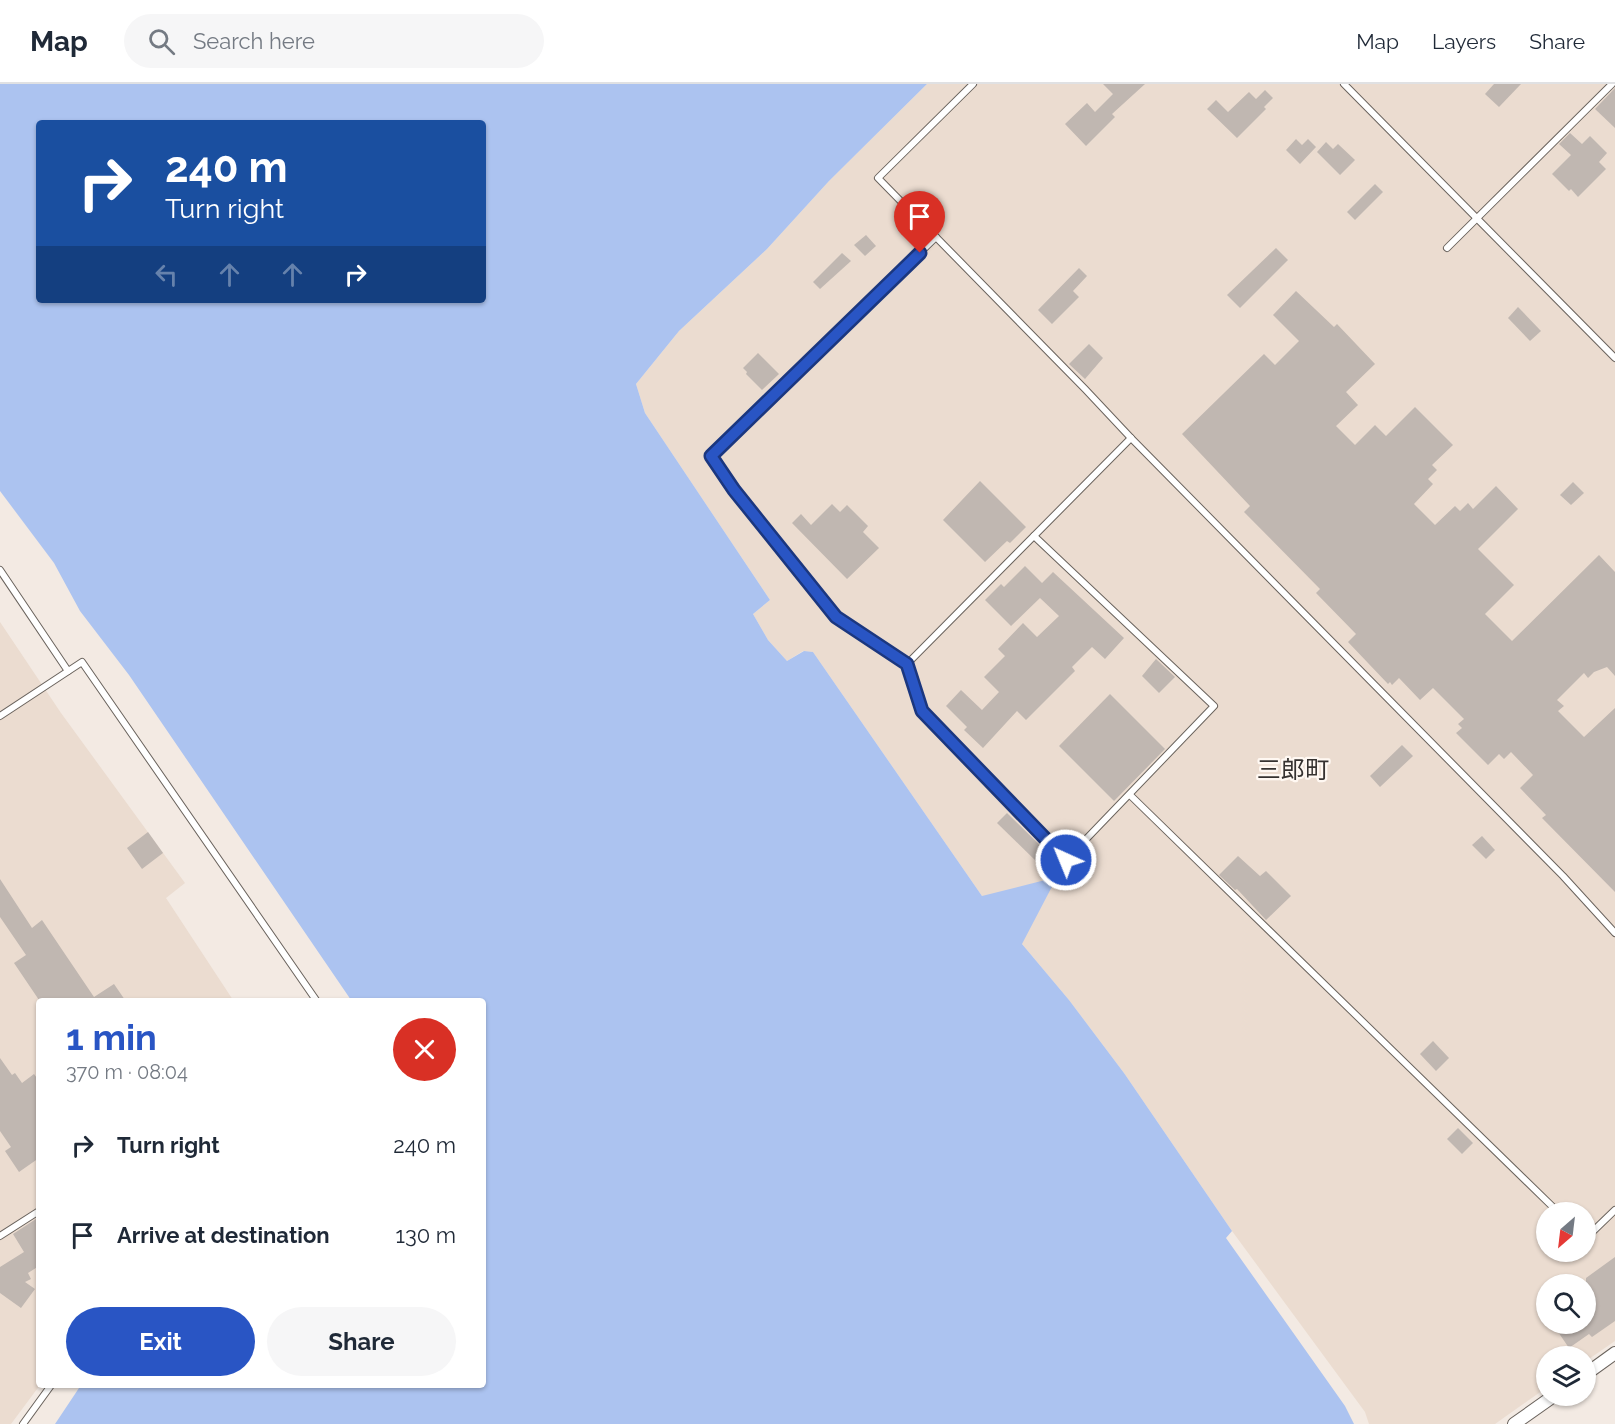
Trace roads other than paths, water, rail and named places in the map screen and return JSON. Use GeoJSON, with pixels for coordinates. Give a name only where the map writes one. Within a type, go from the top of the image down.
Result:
{"type":"FeatureCollection","features":[{"type":"Feature","properties":{"kind":"street"},"geometry":{"type":"LineString","coordinates":[[1596,1367],[1615,1353]]}},
{"type":"Feature","properties":{"kind":"street"},"geometry":{"type":"LineString","coordinates":[[1514,1424],[1539,1406]]}},
{"type":"Feature","properties":{"kind":"lane"},"geometry":{"type":"LineString","coordinates":[[973,84],[878,178],[1563,876],[1615,933]]}},
{"type":"Feature","properties":{"kind":"lane"},"geometry":{"type":"LineString","coordinates":[[1344,84],[1615,358]]}},
{"type":"Feature","properties":{"kind":"lane"},"geometry":{"type":"LineString","coordinates":[[1447,248],[1611,84]]}},
{"type":"Feature","properties":{"kind":"lane"},"geometry":{"type":"LineString","coordinates":[[936,237],[711,456],[734,490],[836,617],[907,664],[922,711],[1066,860],[1214,706],[1034,536]]}},
{"type":"Feature","properties":{"kind":"lane"},"geometry":{"type":"LineString","coordinates":[[907,664],[1131,438]]}},
{"type":"Feature","properties":{"kind":"lane"},"geometry":{"type":"LineString","coordinates":[[0,570],[68,671]]}},
{"type":"Feature","properties":{"kind":"lane"},"geometry":{"type":"LineString","coordinates":[[0,716],[82,662],[315,998]]}},
{"type":"Feature","properties":{"kind":"lane"},"geometry":{"type":"LineString","coordinates":[[1130,795],[1548,1202]]}},
{"type":"Feature","properties":{"kind":"lane"},"geometry":{"type":"LineString","coordinates":[[1596,1228],[1615,1210]]}},
{"type":"Feature","properties":{"kind":"lane"},"geometry":{"type":"LineString","coordinates":[[0,1236],[36,1213]]}},
{"type":"Feature","properties":{"kind":"lane"},"geometry":{"type":"LineString","coordinates":[[22,1424],[49,1388]]}},
{"type":"Feature","properties":{"kind":"water"},"geometry":{"type":"Polygon","coordinates":[[[0,84],[927,84],[829,181],[767,249],[679,331],[636,384],[645,413],[770,600],[753,614],[768,640],[787,661],[804,651],[813,652],[982,896],[1057,877],[1022,944],[1069,1000],[1124,1073],[1232,1231],[1226,1238],[1345,1406],[1354,1424],[55,1424],[79,1388],[486,1388],[486,998],[350,998],[129,675],[80,611],[54,563],[0,491],[0,84]]]}},
{"type":"Feature","properties":{"kind":"district","name":"三郎町"},"geometry":{"type":"Point","coordinates":[1293,770]}}]}
